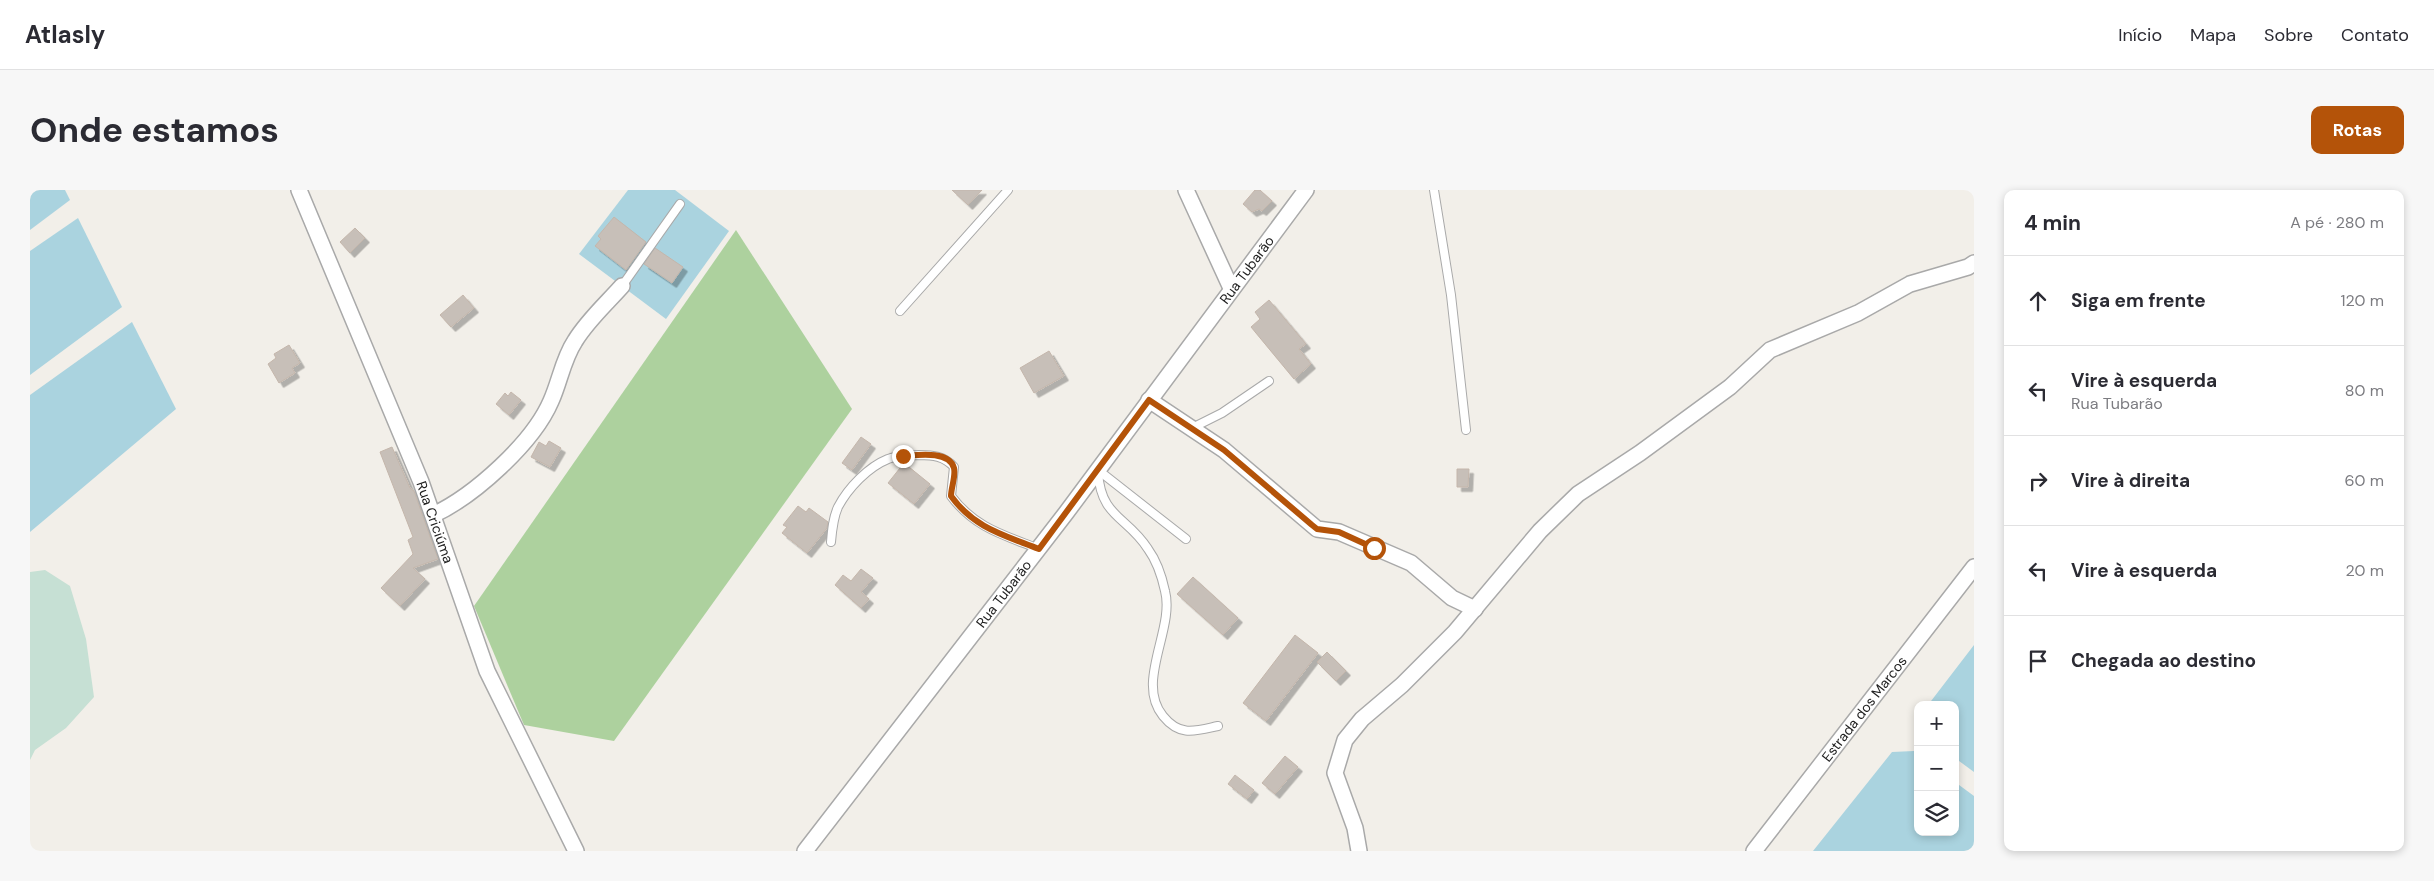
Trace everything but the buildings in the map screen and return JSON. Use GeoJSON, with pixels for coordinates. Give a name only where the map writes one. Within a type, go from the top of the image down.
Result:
{"type":"FeatureCollection","features":[{"type":"Feature","properties":{"kind":"street","name":"Rua Criciúma"},"geometry":{"type":"LineString","coordinates":[[298,190],[417,472],[487,670],[576,851]]}},
{"type":"Feature","properties":{"kind":"street"},"geometry":{"type":"LineString","coordinates":[[1186,190],[1231,288]]}},
{"type":"Feature","properties":{"kind":"street","name":"Rua Tubarão"},"geometry":{"type":"LineString","coordinates":[[813,848],[1039,549],[1231,288],[1306,190]]}},
{"type":"Feature","properties":{"kind":"street"},"geometry":{"type":"LineString","coordinates":[[1359,851],[1356,828],[1335,772],[1345,740],[1362,719],[1416,672],[1475,609],[1540,531],[1578,494],[1640,453],[1730,387],[1770,350],[1858,313],[1910,284],[1972,266]]}},
{"type":"Feature","properties":{"kind":"street"},"geometry":{"type":"LineString","coordinates":[[433,515],[455,505],[475,489],[500,466],[539,423],[551,402],[574,342],[622,286]]}},
{"type":"Feature","properties":{"kind":"street"},"geometry":{"type":"LineString","coordinates":[[1149,400],[1224,450],[1317,529],[1347,535],[1411,563],[1452,598],[1475,609]]}},
{"type":"Feature","properties":{"kind":"street","name":"Estrada dos Marcos"},"geometry":{"type":"LineString","coordinates":[[1754,851],[1974,567]]}},
{"type":"Feature","properties":{"kind":"lane"},"geometry":{"type":"LineString","coordinates":[[900,311],[1008,190]]}},
{"type":"Feature","properties":{"kind":"lane"},"geometry":{"type":"LineString","coordinates":[[1434,190],[1451,295],[1466,430]]}},
{"type":"Feature","properties":{"kind":"lane"},"geometry":{"type":"LineString","coordinates":[[622,286],[680,204]]}},
{"type":"Feature","properties":{"kind":"lane"},"geometry":{"type":"LineString","coordinates":[[1192,428],[1216,417],[1269,381]]}},
{"type":"Feature","properties":{"kind":"lane"},"geometry":{"type":"LineString","coordinates":[[832,542],[833,525],[838,507],[848,492],[873,467],[890,458],[934,455],[948,460],[954,467],[951,496],[968,516],[982,526],[1039,549]]}},
{"type":"Feature","properties":{"kind":"lane"},"geometry":{"type":"LineString","coordinates":[[1098,470],[1186,538]]}},
{"type":"Feature","properties":{"kind":"lane"},"geometry":{"type":"LineString","coordinates":[[1098,470],[1099,486],[1107,507],[1148,549],[1165,590],[1168,606],[1153,682],[1156,703],[1163,716],[1175,727],[1189,733],[1218,726]]}},
{"type":"Feature","properties":{"kind":"green space"},"geometry":{"type":"Polygon","coordinates":[[[736,230],[852,409],[614,741],[524,725],[474,606],[736,230]]]}},
{"type":"Feature","properties":{"kind":"green space"},"geometry":{"type":"Polygon","coordinates":[[[45,570],[70,586],[86,639],[94,697],[66,728],[35,750],[30,760],[30,572],[45,570]]]}},
{"type":"Feature","properties":{"kind":"water"},"geometry":{"type":"Polygon","coordinates":[[[30,190],[65,190],[70,200],[30,230],[30,190]]]}},
{"type":"Feature","properties":{"kind":"water"},"geometry":{"type":"Polygon","coordinates":[[[628,190],[675,190],[729,231],[666,319],[579,254],[628,190]]]}},
{"type":"Feature","properties":{"kind":"water"},"geometry":{"type":"Polygon","coordinates":[[[78,218],[122,307],[30,375],[30,251],[78,218]]]}},
{"type":"Feature","properties":{"kind":"water"},"geometry":{"type":"Polygon","coordinates":[[[132,322],[176,409],[30,532],[30,395],[132,322]]]}},
{"type":"Feature","properties":{"kind":"water"},"geometry":{"type":"Polygon","coordinates":[[[1974,645],[1974,772],[1959,761],[1959,701],[1931,701],[1974,645]]]}},
{"type":"Feature","properties":{"kind":"water"},"geometry":{"type":"Polygon","coordinates":[[[1914,751],[1914,836],[1959,836],[1959,785],[1974,796],[1974,851],[1813,851],[1892,752],[1914,751]]]}},
{"type":"Feature","properties":{"kind":"route"},"geometry":{"type":"LineString","coordinates":[[903,456],[934,455],[948,460],[954,467],[951,496],[968,516],[1000,535],[1039,549],[1149,400],[1224,450],[1317,529],[1339,532],[1374,548]]}}]}
